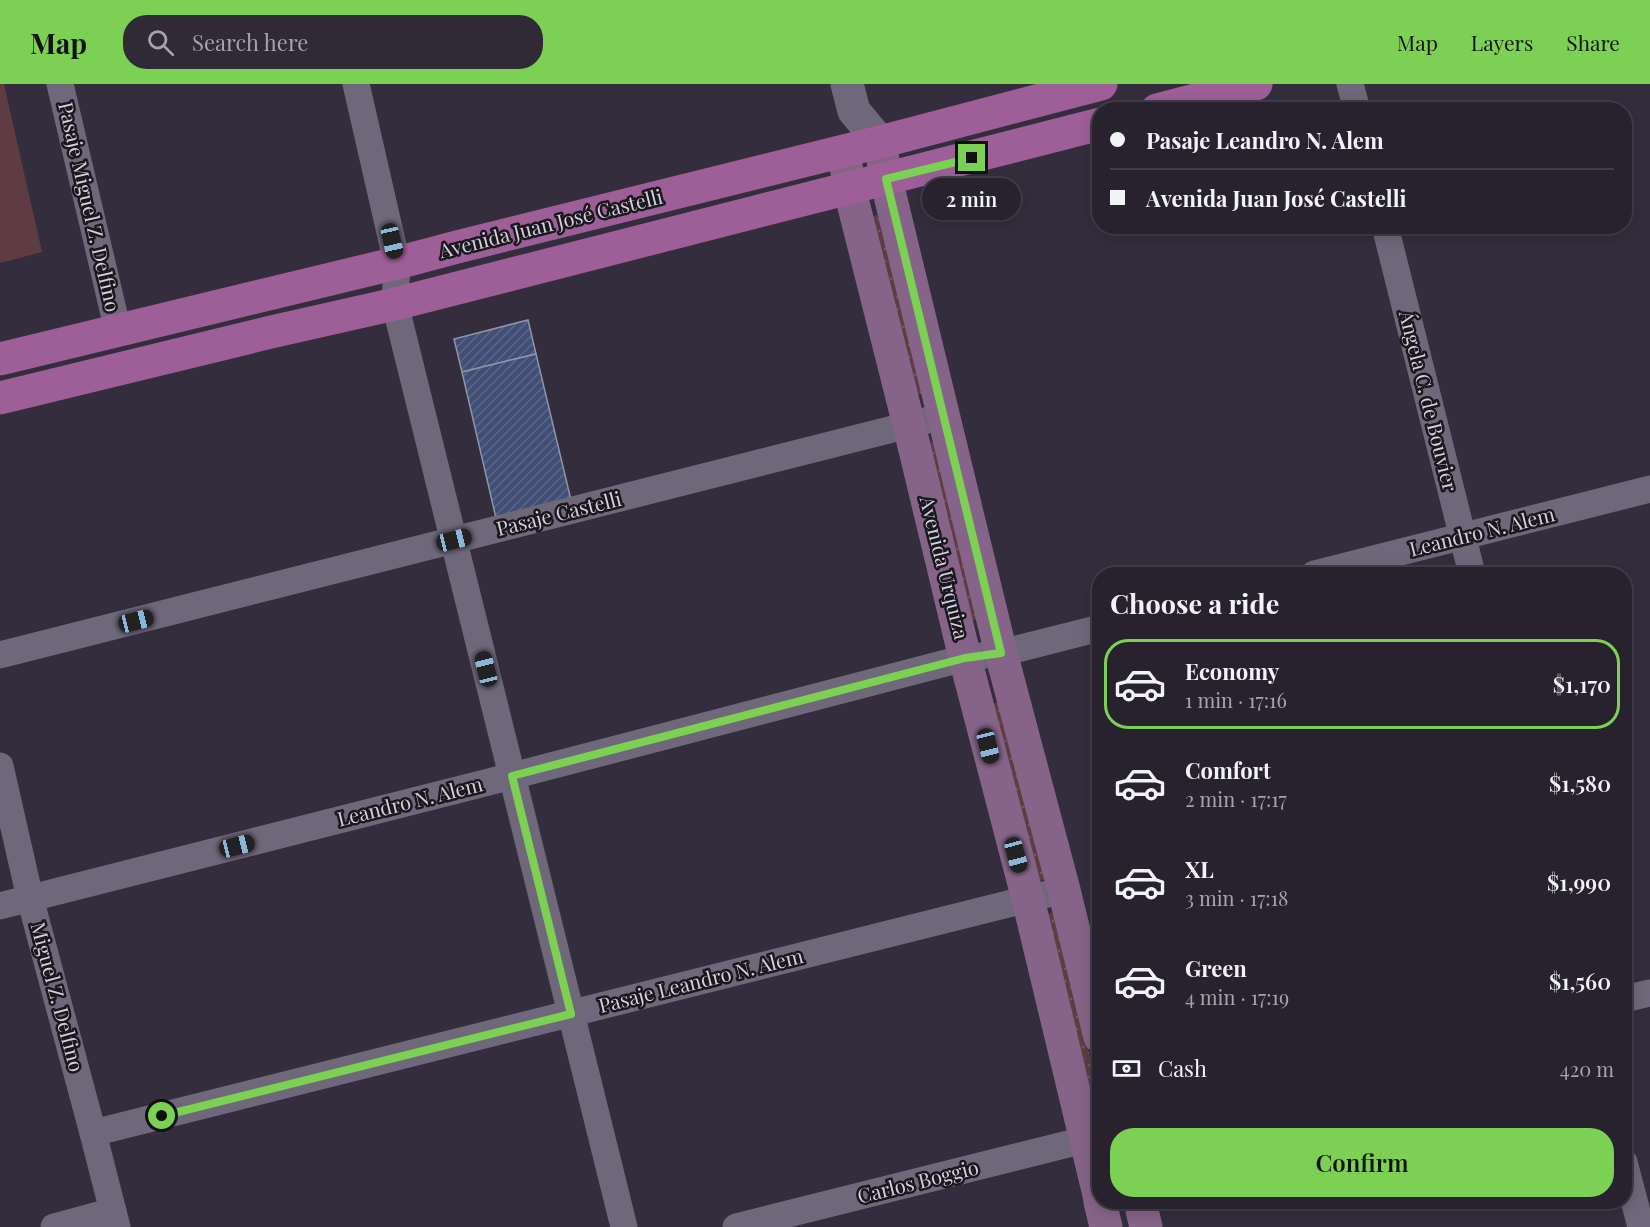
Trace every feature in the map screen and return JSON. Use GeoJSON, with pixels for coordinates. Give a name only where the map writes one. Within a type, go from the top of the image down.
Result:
{"type":"FeatureCollection","features":[{"type":"Feature","properties":{"kind":"main road","name":"Avenida Juan José Castelli"},"geometry":{"type":"LineString","coordinates":[[0,359],[397,263],[1101,84]]}},
{"type":"Feature","properties":{"kind":"main road"},"geometry":{"type":"LineString","coordinates":[[1188,102],[1256,84]]}},
{"type":"Feature","properties":{"kind":"main road","name":"Avenida Juan José Castelli"},"geometry":{"type":"LineString","coordinates":[[0,398],[259,334],[394,304],[1092,126]]}},
{"type":"Feature","properties":{"kind":"main road","name":"Avenida Urquiza"},"geometry":{"type":"LineString","coordinates":[[880,142],[886,179],[1001,653],[1092,1004]]}},
{"type":"Feature","properties":{"kind":"main road","name":"Avenida Urquiza"},"geometry":{"type":"LineString","coordinates":[[844,151],[849,188],[965,658],[1092,1134]]}},
{"type":"Feature","properties":{"kind":"main road","name":"Avenida Urquiza"},"geometry":{"type":"LineString","coordinates":[[1102,1209],[1106,1227]]}},
{"type":"Feature","properties":{"kind":"main road"},"geometry":{"type":"LineString","coordinates":[[1142,1209],[1146,1227]]}},
{"type":"Feature","properties":{"kind":"street","name":"Pasaje Miguel Z. Delfino"},"geometry":{"type":"LineString","coordinates":[[60,84],[118,331]]}},
{"type":"Feature","properties":{"kind":"street"},"geometry":{"type":"LineString","coordinates":[[356,84],[397,263],[394,304],[624,1227]]}},
{"type":"Feature","properties":{"kind":"street"},"geometry":{"type":"LineString","coordinates":[[1350,84],[1354,102]]}},
{"type":"Feature","properties":{"kind":"street","name":"Avenida Urquiza"},"geometry":{"type":"LineString","coordinates":[[851,98],[880,142]]}},
{"type":"Feature","properties":{"kind":"street","name":"Avenida Urquiza"},"geometry":{"type":"LineString","coordinates":[[844,151],[851,98]]}},
{"type":"Feature","properties":{"kind":"street","name":"Ángela C. de Bouvier"},"geometry":{"type":"LineString","coordinates":[[1387,234],[1470,567]]}},
{"type":"Feature","properties":{"kind":"street","name":"Pasaje Castelli"},"geometry":{"type":"LineString","coordinates":[[0,655],[944,416]]}},
{"type":"Feature","properties":{"kind":"street","name":"Leandro N. Alem"},"geometry":{"type":"LineString","coordinates":[[1342,567],[1650,489]]}},
{"type":"Feature","properties":{"kind":"street","name":"Leandro N. Alem"},"geometry":{"type":"LineString","coordinates":[[0,906],[965,658],[1001,653],[1092,630]]}},
{"type":"Feature","properties":{"kind":"street","name":"Miguel Z. Delfino"},"geometry":{"type":"LineString","coordinates":[[0,766],[30,898],[115,1219]]}},
{"type":"Feature","properties":{"kind":"street","name":"Pasaje Leandro N. Alem"},"geometry":{"type":"LineString","coordinates":[[93,1133],[1064,890]]}},
{"type":"Feature","properties":{"kind":"street"},"geometry":{"type":"LineString","coordinates":[[1632,997],[1650,993]]}},
{"type":"Feature","properties":{"kind":"street","name":"Carlos Boggio"},"geometry":{"type":"LineString","coordinates":[[736,1227],[1092,1138]]}},
{"type":"Feature","properties":{"kind":"street"},"geometry":{"type":"LineString","coordinates":[[1632,1193],[1641,1227]]}},
{"type":"Feature","properties":{"kind":"street"},"geometry":{"type":"LineString","coordinates":[[54,1227],[115,1219]]}},
{"type":"Feature","properties":{"kind":"shaded area"},"geometry":{"type":"Polygon","coordinates":[[[0,84],[4,84],[42,252],[0,263],[0,84]]]}},
{"type":"Feature","properties":{"kind":"shaded area"},"geometry":{"type":"Polygon","coordinates":[[[878,215],[924,393],[913,396],[868,217],[878,215]]]}},
{"type":"Feature","properties":{"kind":"shaded area"},"geometry":{"type":"Polygon","coordinates":[[[935,441],[980,619],[971,621],[926,444],[935,441]]]}},
{"type":"Feature","properties":{"kind":"shaded area"},"geometry":{"type":"Polygon","coordinates":[[[1003,701],[1046,879],[1035,882],[992,704],[1003,701]]]}},
{"type":"Feature","properties":{"kind":"shaded area"},"geometry":{"type":"Polygon","coordinates":[[[1054,912],[1092,1065],[1092,1093],[1047,914],[1054,912]]]}},
{"type":"Feature","properties":{"kind":"building"},"geometry":{"type":"Polygon","coordinates":[[[528,320],[536,354],[462,372],[454,339],[528,320]]]}},
{"type":"Feature","properties":{"kind":"building"},"geometry":{"type":"Polygon","coordinates":[[[536,354],[571,500],[496,518],[462,372],[536,354]]]}},
{"type":"Feature","properties":{"kind":"route"},"geometry":{"type":"LineString","coordinates":[[162,1116],[571,1014],[512,776],[965,658],[1001,653],[886,179],[972,158]]}}]}
